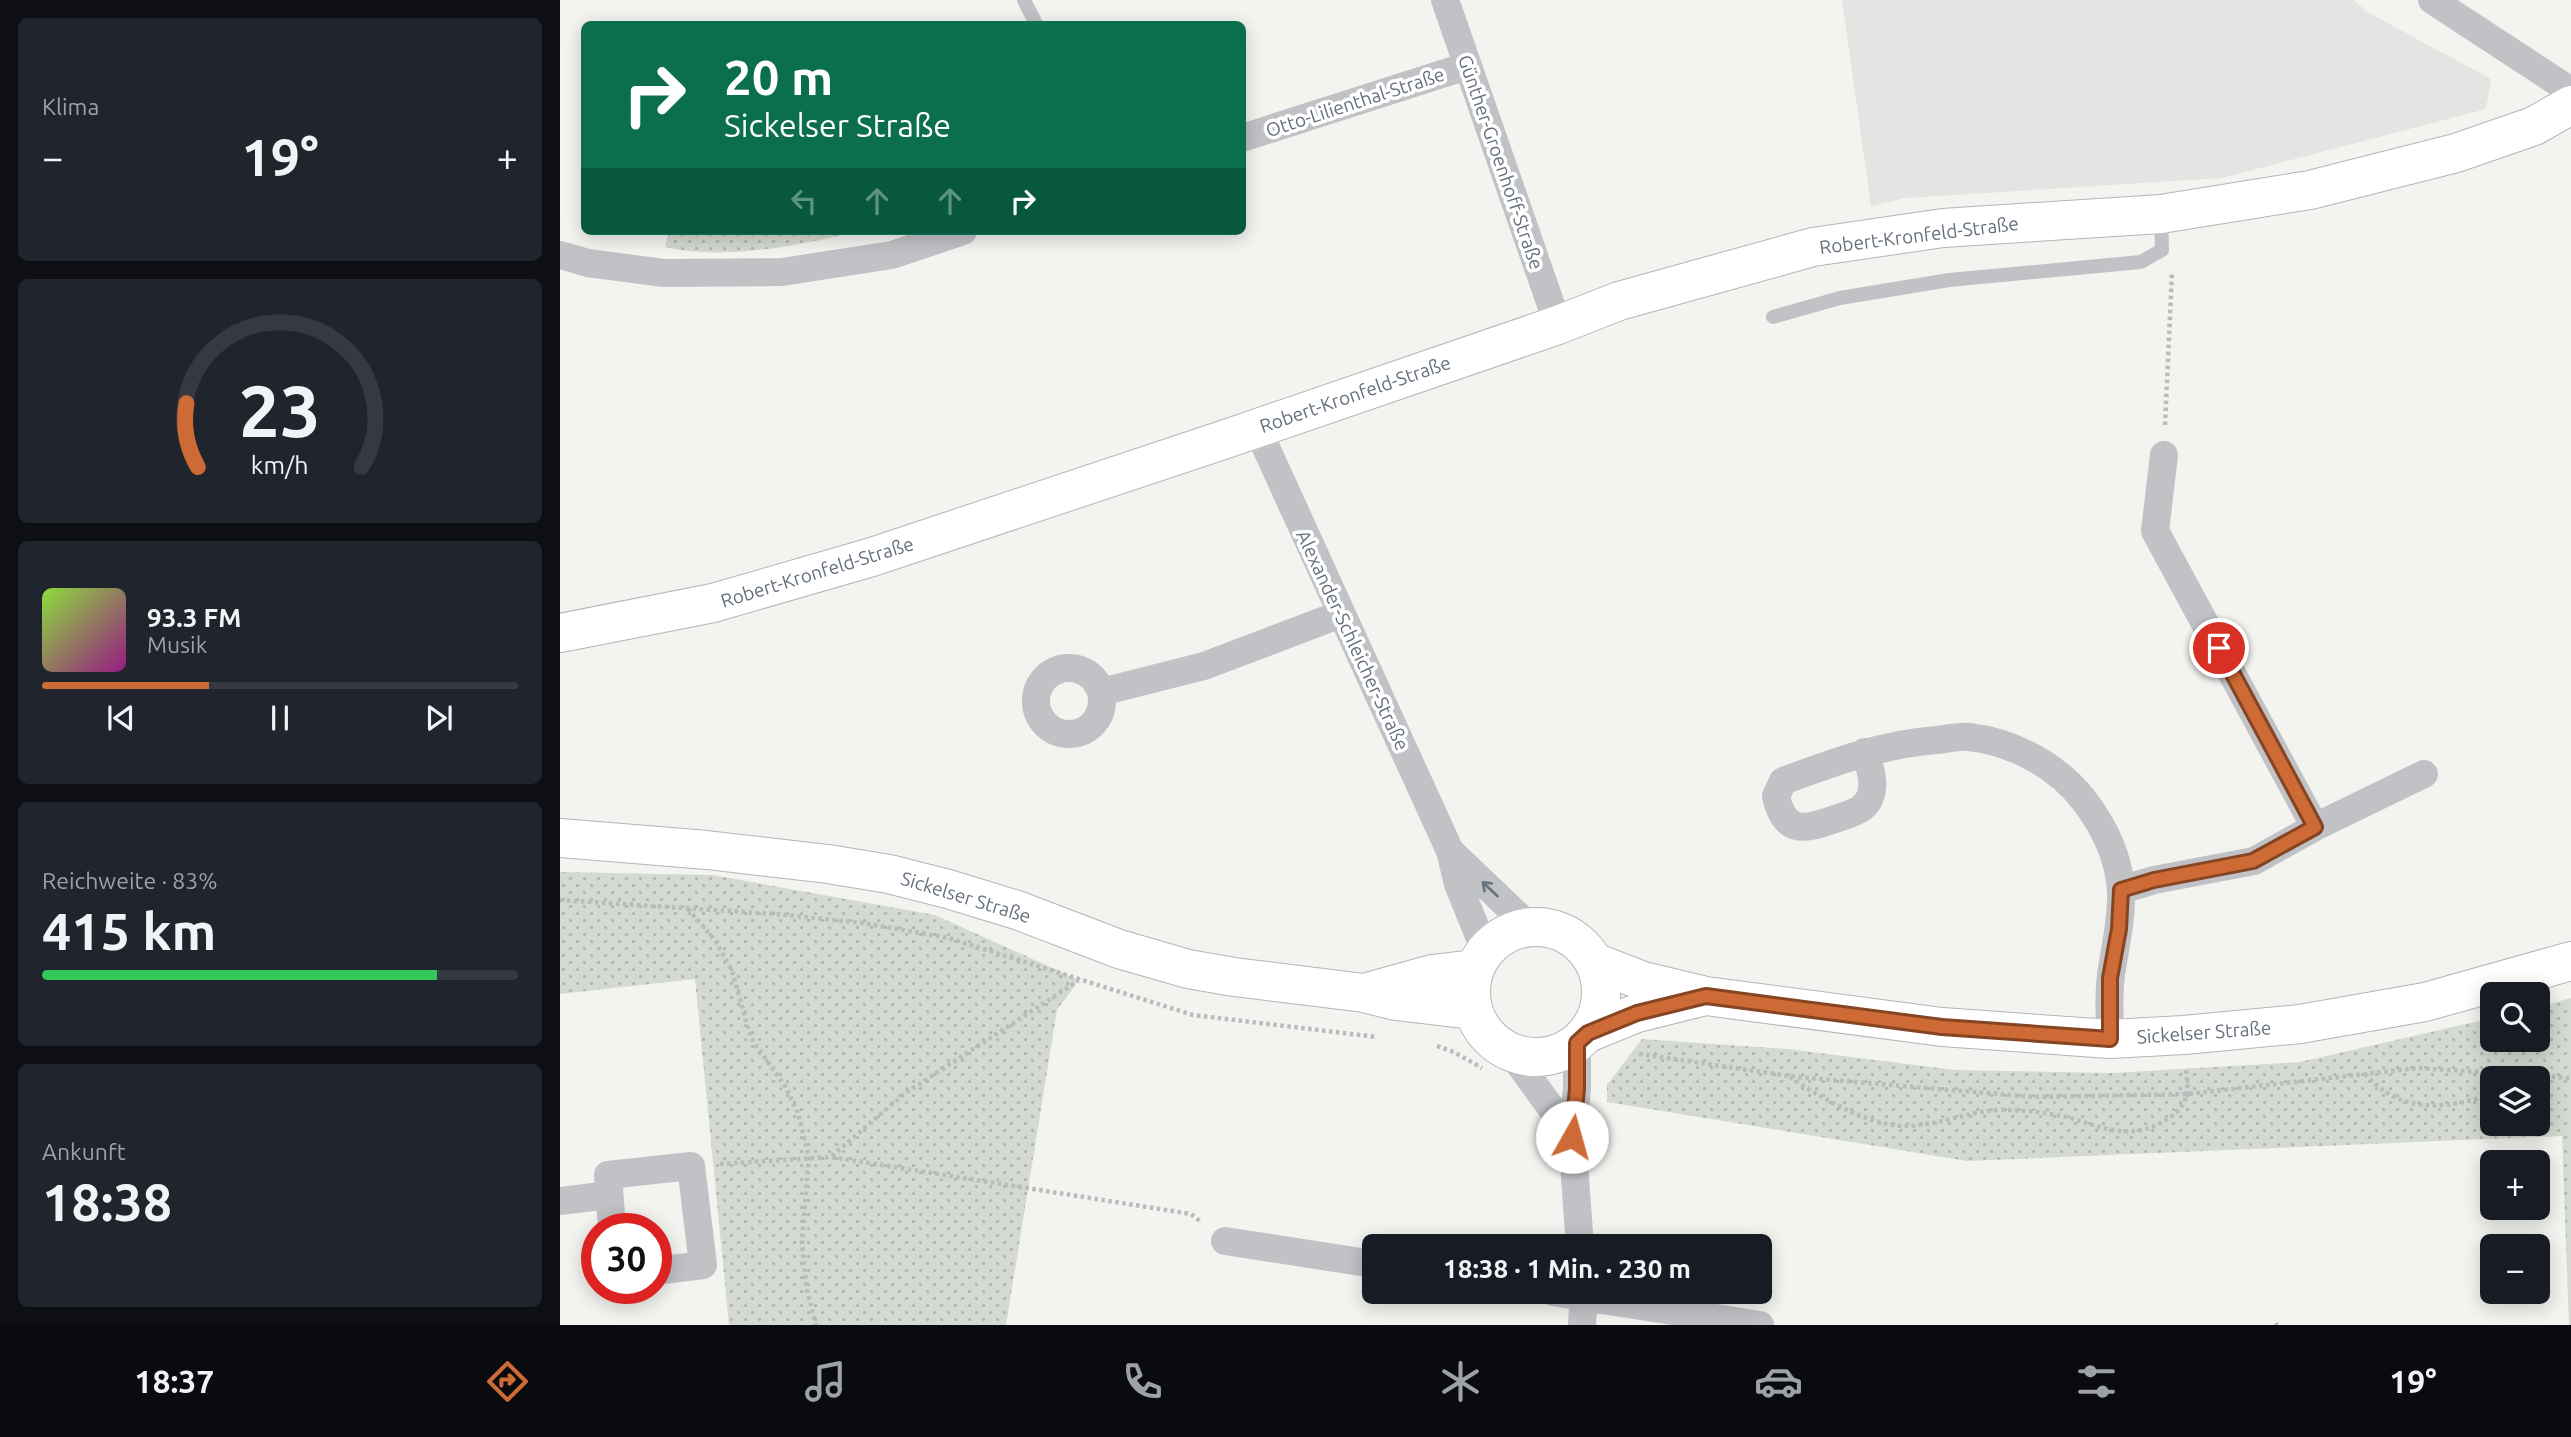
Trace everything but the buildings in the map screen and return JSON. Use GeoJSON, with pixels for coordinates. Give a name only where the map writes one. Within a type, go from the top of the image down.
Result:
{"type":"FeatureCollection","features":[{"type":"Feature","properties":{"kind":"main road","name":"Robert-Kronfeld-Straße"},"geometry":{"type":"LineString","coordinates":[[560,633],[713,603],[872,557],[1558,325],[1619,301],[1813,247],[1943,228],[2162,232],[2310,190],[2456,153],[2535,125],[2571,105]]}},
{"type":"Feature","properties":{"kind":"main road","name":"Sickelser Straße"},"geometry":{"type":"LineString","coordinates":[[560,838],[720,852],[889,874],[1006,907],[1119,949],[1188,968],[1234,977],[1364,993],[1396,1001],[1472,1010]]}},
{"type":"Feature","properties":{"kind":"main road"},"geometry":{"type":"LineString","coordinates":[[1530,927],[1546,927],[1560,932],[1586,949],[1600,977],[1602,992],[1598,1014],[1582,1038],[1552,1056],[1501,1063],[1494,1043],[1481,1028],[1472,1010],[1469,992],[1480,960],[1501,937],[1530,927]]}},
{"type":"Feature","properties":{"kind":"main road","name":"Sickelser Straße"},"geometry":{"type":"LineString","coordinates":[[1364,993],[1480,960]]}},
{"type":"Feature","properties":{"kind":"main road","name":"Sickelser Straße"},"geometry":{"type":"LineString","coordinates":[[1594,962],[1643,981],[1706,996],[1942,1027],[2110,1039],[2193,1035],[2300,1024],[2425,1002],[2571,961]]}},
{"type":"Feature","properties":{"kind":"main road","name":"Sickelser Straße"},"geometry":{"type":"LineString","coordinates":[[1582,1038],[1637,1013],[1706,996]]}},
{"type":"Feature","properties":{"kind":"street","name":"Günther-Groenhoff-Straße"},"geometry":{"type":"LineString","coordinates":[[1445,0],[1558,325]]}},
{"type":"Feature","properties":{"kind":"street"},"geometry":{"type":"LineString","coordinates":[[2432,0],[2571,91]]}},
{"type":"Feature","properties":{"kind":"street","name":"Otto-Lilienthal-Straße"},"geometry":{"type":"LineString","coordinates":[[1246,137],[1467,66]]}},
{"type":"Feature","properties":{"kind":"street"},"geometry":{"type":"LineString","coordinates":[[560,255],[588,263],[664,273],[782,272],[892,255],[951,235]]}},
{"type":"Feature","properties":{"kind":"street","name":"Alexander-Schleicher-Straße"},"geometry":{"type":"LineString","coordinates":[[1257,428],[1450,851],[1480,960]]}},
{"type":"Feature","properties":{"kind":"street"},"geometry":{"type":"LineString","coordinates":[[2164,455],[2155,531],[2315,827]]}},
{"type":"Feature","properties":{"kind":"street"},"geometry":{"type":"LineString","coordinates":[[1101,692],[1204,666],[1341,614]]}},
{"type":"Feature","properties":{"kind":"street"},"geometry":{"type":"LineString","coordinates":[[1866,752],[1920,741],[1967,737],[2004,745],[2041,762],[2070,784],[2099,821],[2113,849],[2121,890],[2119,929],[2110,978],[2110,1039]]}},
{"type":"Feature","properties":{"kind":"street"},"geometry":{"type":"LineString","coordinates":[[2121,890],[2154,880],[2253,861],[2315,827],[2424,775]]}},
{"type":"Feature","properties":{"kind":"street","name":"Alexander-Schleicher-Straße"},"geometry":{"type":"LineString","coordinates":[[1450,851],[1530,927]]}},
{"type":"Feature","properties":{"kind":"street"},"geometry":{"type":"LineString","coordinates":[[1579,1234],[1572,1137],[1582,1038]]}},
{"type":"Feature","properties":{"kind":"street"},"geometry":{"type":"LineString","coordinates":[[1501,1063],[1572,1137]]}},
{"type":"Feature","properties":{"kind":"street"},"geometry":{"type":"LineString","coordinates":[[611,1213],[608,1175],[691,1167],[703,1265],[672,1269]]}},
{"type":"Feature","properties":{"kind":"street"},"geometry":{"type":"LineString","coordinates":[[560,1200],[609,1195]]}},
{"type":"Feature","properties":{"kind":"street"},"geometry":{"type":"LineString","coordinates":[[1224,1241],[1362,1262]]}},
{"type":"Feature","properties":{"kind":"street"},"geometry":{"type":"LineString","coordinates":[[1582,1325],[1583,1304]]}},
{"type":"Feature","properties":{"kind":"street"},"geometry":{"type":"LineString","coordinates":[[1641,1304],[1760,1325]]}},
{"type":"Feature","properties":{"kind":"lane"},"geometry":{"type":"LineString","coordinates":[[1024,0],[1034,21]]}},
{"type":"Feature","properties":{"kind":"lane","name":"Robert-Kronfeld-Straße"},"geometry":{"type":"LineString","coordinates":[[1773,317],[1840,298],[1949,280],[2141,262],[2162,232]]}},
{"type":"Feature","properties":{"kind":"path"},"geometry":{"type":"LineString","coordinates":[[2162,232],[2172,270],[2164,455]]}},
{"type":"Feature","properties":{"kind":"path"},"geometry":{"type":"LineString","coordinates":[[560,900],[776,914],[863,923],[949,938],[1194,1014],[1388,1038]]}},
{"type":"Feature","properties":{"kind":"path"},"geometry":{"type":"LineString","coordinates":[[687,908],[715,940],[732,971],[751,1038],[785,1086],[797,1113],[809,1157],[802,1241],[806,1286],[816,1325]]}},
{"type":"Feature","properties":{"kind":"path"},"geometry":{"type":"LineString","coordinates":[[831,1157],[904,1094],[1079,980]]}},
{"type":"Feature","properties":{"kind":"path"},"geometry":{"type":"LineString","coordinates":[[1435,1045],[1501,1063]]}},
{"type":"Feature","properties":{"kind":"path"},"geometry":{"type":"LineString","coordinates":[[1630,1052],[1789,1076],[2035,1097],[2188,1094],[2418,1068],[2480,1073]]}},
{"type":"Feature","properties":{"kind":"path"},"geometry":{"type":"LineString","coordinates":[[2365,1074],[2378,1088],[2404,1102],[2430,1106],[2480,1098]]}},
{"type":"Feature","properties":{"kind":"path"},"geometry":{"type":"LineString","coordinates":[[1789,1076],[1818,1096],[1840,1106],[1873,1119],[1906,1126],[2005,1109],[2026,1110],[2079,1121],[2094,1127],[2142,1132],[2161,1124],[2176,1113],[2188,1094]]}},
{"type":"Feature","properties":{"kind":"path"},"geometry":{"type":"LineString","coordinates":[[2550,1078],[2571,1078]]}},
{"type":"Feature","properties":{"kind":"path"},"geometry":{"type":"LineString","coordinates":[[691,1167],[831,1157],[1191,1214],[1224,1241]]}},
{"type":"Feature","properties":{"kind":"shaded area"},"geometry":{"type":"Polygon","coordinates":[[[1842,0],[2354,0],[2367,12],[2491,79],[2486,109],[2222,178],[1906,198],[1871,206],[1842,0]]]}},
{"type":"Feature","properties":{"kind":"shaded area"},"geometry":{"type":"Polygon","coordinates":[[[668,235],[841,235],[788,246],[738,252],[688,251],[665,247],[668,235]]]}},
{"type":"Feature","properties":{"kind":"shaded area"},"geometry":{"type":"Polygon","coordinates":[[[560,872],[712,875],[935,915],[1079,980],[1057,1010],[1006,1325],[729,1325],[695,979],[560,994],[560,872]]]}},
{"type":"Feature","properties":{"kind":"shaded area"},"geometry":{"type":"Polygon","coordinates":[[[2571,998],[2571,1325],[2562,1136],[1967,1161],[1607,1102],[1607,1085],[1642,1039],[1788,1049],[1955,1070],[2112,1073],[2300,1062],[2480,1021],[2480,1052],[2550,1052],[2550,1004],[2571,998]]]}},
{"type":"Feature","properties":{"kind":"route"},"geometry":{"type":"LineString","coordinates":[[1572,1137],[1576,1114],[1577,1043],[1588,1033],[1637,1013],[1706,996],[1942,1027],[2110,1039],[2110,978],[2119,929],[2121,890],[2154,880],[2253,861],[2315,827],[2219,648]]}}]}
